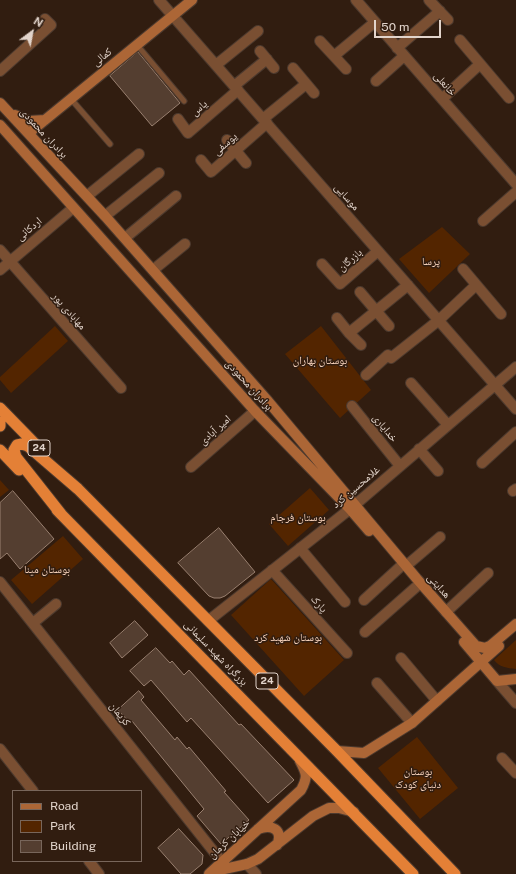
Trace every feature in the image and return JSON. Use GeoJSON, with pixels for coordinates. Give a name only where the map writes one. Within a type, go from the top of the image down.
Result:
{"type":"FeatureCollection","features":[{"type":"Feature","properties":{"kind":"highway","name":"24"},"geometry":{"type":"LineString","coordinates":[[0,408],[337,751],[454,874]]}},
{"type":"Feature","properties":{"kind":"highway"},"geometry":{"type":"LineString","coordinates":[[62,514],[16,457],[14,450],[17,445],[22,444],[28,446],[78,489]]}},
{"type":"Feature","properties":{"kind":"highway","name":"بزرگراه شهید سلیمانی"},"geometry":{"type":"LineString","coordinates":[[0,450],[413,874]]}},
{"type":"Feature","properties":{"kind":"main road","name":"کمالی"},"geometry":{"type":"LineString","coordinates":[[29,133],[192,0]]}},
{"type":"Feature","properties":{"kind":"main road","name":"برادران محمودی"},"geometry":{"type":"LineString","coordinates":[[0,103],[125,238],[268,400],[353,506]]}},
{"type":"Feature","properties":{"kind":"main road"},"geometry":{"type":"LineString","coordinates":[[8,112],[29,122],[45,120]]}},
{"type":"Feature","properties":{"kind":"main road","name":"برادران محمودی"},"geometry":{"type":"LineString","coordinates":[[0,125],[255,410],[353,506]]}},
{"type":"Feature","properties":{"kind":"main road"},"geometry":{"type":"LineString","coordinates":[[73,208],[87,196]]}},
{"type":"Feature","properties":{"kind":"main road","name":"هدایتی"},"geometry":{"type":"LineString","coordinates":[[353,506],[403,567],[476,646],[484,648],[490,646],[516,624]]}},
{"type":"Feature","properties":{"kind":"main road"},"geometry":{"type":"LineString","coordinates":[[403,567],[416,587],[497,681],[516,679]]}},
{"type":"Feature","properties":{"kind":"main road"},"geometry":{"type":"LineString","coordinates":[[337,751],[364,752],[412,723],[481,661],[516,632]]}},
{"type":"Feature","properties":{"kind":"main road","name":"خیابان کرمان"},"geometry":{"type":"LineString","coordinates":[[210,873],[301,790],[306,781],[306,771],[296,754]]}},
{"type":"Feature","properties":{"kind":"main road","name":"خیابان کرمان"},"geometry":{"type":"LineString","coordinates":[[210,873],[248,864],[258,859],[314,816],[329,808],[339,808],[354,812]]}},
{"type":"Feature","properties":{"kind":"main road"},"geometry":{"type":"LineString","coordinates":[[257,830],[269,826],[275,828],[279,834],[277,845]]}},
{"type":"Feature","properties":{"kind":"street","name":"موسایی"},"geometry":{"type":"LineString","coordinates":[[159,0],[495,384],[506,400],[516,409]]}},
{"type":"Feature","properties":{"kind":"street"},"geometry":{"type":"LineString","coordinates":[[429,0],[448,20]]}},
{"type":"Feature","properties":{"kind":"street","name":"خانعلی"},"geometry":{"type":"LineString","coordinates":[[361,2],[375,22],[516,184]]}},
{"type":"Feature","properties":{"kind":"street"},"geometry":{"type":"LineString","coordinates":[[376,81],[440,11]]}},
{"type":"Feature","properties":{"kind":"street"},"geometry":{"type":"LineString","coordinates":[[0,71],[51,25],[45,19]]}},
{"type":"Feature","properties":{"kind":"street"},"geometry":{"type":"LineString","coordinates":[[334,56],[375,22]]}},
{"type":"Feature","properties":{"kind":"street"},"geometry":{"type":"LineString","coordinates":[[216,65],[258,31]]}},
{"type":"Feature","properties":{"kind":"street"},"geometry":{"type":"LineString","coordinates":[[460,40],[509,98]]}},
{"type":"Feature","properties":{"kind":"street"},"geometry":{"type":"LineString","coordinates":[[320,41],[346,69]]}},
{"type":"Feature","properties":{"kind":"street"},"geometry":{"type":"LineString","coordinates":[[236,88],[263,55],[274,68]]}},
{"type":"Feature","properties":{"kind":"street"},"geometry":{"type":"LineString","coordinates":[[442,99],[480,64]]}},
{"type":"Feature","properties":{"kind":"street"},"geometry":{"type":"LineString","coordinates":[[293,68],[314,93]]}},
{"type":"Feature","properties":{"kind":"street","name":"یوسفی"},"geometry":{"type":"LineString","coordinates":[[201,160],[214,175],[265,121],[306,84]]}},
{"type":"Feature","properties":{"kind":"street","name":"یاس"},"geometry":{"type":"LineString","coordinates":[[178,119],[188,133],[236,88]]}},
{"type":"Feature","properties":{"kind":"street"},"geometry":{"type":"LineString","coordinates":[[227,140],[246,162]]}},
{"type":"Feature","properties":{"kind":"street"},"geometry":{"type":"LineString","coordinates":[[87,196],[139,154]]}},
{"type":"Feature","properties":{"kind":"street"},"geometry":{"type":"LineString","coordinates":[[105,216],[159,173]]}},
{"type":"Feature","properties":{"kind":"street"},"geometry":{"type":"LineString","coordinates":[[482,221],[516,192]]}},
{"type":"Feature","properties":{"kind":"street"},"geometry":{"type":"LineString","coordinates":[[125,238],[176,196]]}},
{"type":"Feature","properties":{"kind":"street","name":"اردکانی"},"geometry":{"type":"LineString","coordinates":[[0,270],[73,208]]}},
{"type":"Feature","properties":{"kind":"street"},"geometry":{"type":"LineString","coordinates":[[153,270],[185,244]]}},
{"type":"Feature","properties":{"kind":"street","name":"مهابادی پور"},"geometry":{"type":"LineString","coordinates":[[0,250],[121,388]]}},
{"type":"Feature","properties":{"kind":"street","name":"بازرگان"},"geometry":{"type":"LineString","coordinates":[[322,264],[340,284],[378,251]]}},
{"type":"Feature","properties":{"kind":"street"},"geometry":{"type":"LineString","coordinates":[[463,270],[501,314]]}},
{"type":"Feature","properties":{"kind":"street"},"geometry":{"type":"LineString","coordinates":[[349,333],[408,285]]}},
{"type":"Feature","properties":{"kind":"street"},"geometry":{"type":"LineString","coordinates":[[366,375],[388,355],[391,358],[438,320],[476,285]]}},
{"type":"Feature","properties":{"kind":"street"},"geometry":{"type":"LineString","coordinates":[[360,292],[389,326]]}},
{"type":"Feature","properties":{"kind":"street"},"geometry":{"type":"LineString","coordinates":[[337,318],[361,345]]}},
{"type":"Feature","properties":{"kind":"street","name":"غلامحسین کرد"},"geometry":{"type":"LineString","coordinates":[[208,621],[353,506],[516,367]]}},
{"type":"Feature","properties":{"kind":"street"},"geometry":{"type":"LineString","coordinates":[[411,383],[448,425]]}},
{"type":"Feature","properties":{"kind":"street","name":"خدایاری"},"geometry":{"type":"LineString","coordinates":[[352,406],[400,466]]}},
{"type":"Feature","properties":{"kind":"street","name":"امیر آبادی"},"geometry":{"type":"LineString","coordinates":[[191,467],[255,410]]}},
{"type":"Feature","properties":{"kind":"street"},"geometry":{"type":"LineString","coordinates":[[482,462],[516,432]]}},
{"type":"Feature","properties":{"kind":"street"},"geometry":{"type":"LineString","coordinates":[[420,449],[438,471]]}},
{"type":"Feature","properties":{"kind":"street"},"geometry":{"type":"LineString","coordinates":[[364,600],[440,537]]}},
{"type":"Feature","properties":{"kind":"street"},"geometry":{"type":"LineString","coordinates":[[300,548],[345,602]]}},
{"type":"Feature","properties":{"kind":"street","name":"پارک"},"geometry":{"type":"LineString","coordinates":[[272,570],[347,653]]}},
{"type":"Feature","properties":{"kind":"street"},"geometry":{"type":"LineString","coordinates":[[446,612],[488,573]]}},
{"type":"Feature","properties":{"kind":"street","name":"کریمان"},"geometry":{"type":"LineString","coordinates":[[0,582],[222,862]]}},
{"type":"Feature","properties":{"kind":"street"},"geometry":{"type":"LineString","coordinates":[[365,632],[416,587]]}},
{"type":"Feature","properties":{"kind":"street"},"geometry":{"type":"LineString","coordinates":[[33,623],[56,604]]}},
{"type":"Feature","properties":{"kind":"street"},"geometry":{"type":"LineString","coordinates":[[401,658],[437,701]]}},
{"type":"Feature","properties":{"kind":"street"},"geometry":{"type":"LineString","coordinates":[[497,681],[516,704]]}},
{"type":"Feature","properties":{"kind":"street"},"geometry":{"type":"LineString","coordinates":[[377,683],[412,723]]}},
{"type":"Feature","properties":{"kind":"street"},"geometry":{"type":"LineString","coordinates":[[0,749],[32,790]]}},
{"type":"Feature","properties":{"kind":"street"},"geometry":{"type":"LineString","coordinates":[[502,758],[514,767]]}},
{"type":"Feature","properties":{"kind":"street"},"geometry":{"type":"LineString","coordinates":[[90,862],[99,874]]}},
{"type":"Feature","properties":{"kind":"street"},"geometry":{"type":"LineString","coordinates":[[248,864],[256,874]]}},
{"type":"Feature","properties":{"kind":"lane"},"geometry":{"type":"LineString","coordinates":[[137,45],[184,100]]}},
{"type":"Feature","properties":{"kind":"lane"},"geometry":{"type":"LineString","coordinates":[[71,98],[110,144]]}},
{"type":"Feature","properties":{"kind":"green space","name":"پرسا"},"geometry":{"type":"Polygon","coordinates":[[[442,227],[470,254],[429,293],[399,259],[442,227]]]}},
{"type":"Feature","properties":{"kind":"green space"},"geometry":{"type":"Polygon","coordinates":[[[55,326],[68,341],[11,393],[0,380],[0,377],[55,326]]]}},
{"type":"Feature","properties":{"kind":"green space","name":"بوستان بهاران"},"geometry":{"type":"Polygon","coordinates":[[[321,326],[371,390],[340,418],[285,354],[321,326]]]}},
{"type":"Feature","properties":{"kind":"green space"},"geometry":{"type":"Polygon","coordinates":[[[0,480],[9,490],[0,497],[0,480]]]}},
{"type":"Feature","properties":{"kind":"green space","name":"بوستان فرجام"},"geometry":{"type":"Polygon","coordinates":[[[310,488],[329,510],[288,546],[269,524],[310,488]]]}},
{"type":"Feature","properties":{"kind":"green space","name":"بوستان مینا"},"geometry":{"type":"Polygon","coordinates":[[[63,536],[83,559],[32,604],[11,580],[63,536]]]}},
{"type":"Feature","properties":{"kind":"green space","name":"بوستان شهید کرد"},"geometry":{"type":"Polygon","coordinates":[[[271,579],[344,660],[304,696],[231,615],[271,579]]]}},
{"type":"Feature","properties":{"kind":"green space"},"geometry":{"type":"Polygon","coordinates":[[[516,640],[516,669],[501,666],[494,660],[516,640]]]}},
{"type":"Feature","properties":{"kind":"green space","name":"بوستان دنیای کودک"},"geometry":{"type":"Polygon","coordinates":[[[417,737],[458,788],[420,819],[378,768],[417,737]]]}},
{"type":"Feature","properties":{"kind":"building"},"geometry":{"type":"Polygon","coordinates":[[[138,52],[180,103],[152,126],[110,76],[138,52]]]}},
{"type":"Feature","properties":{"kind":"building"},"geometry":{"type":"Polygon","coordinates":[[[13,491],[54,539],[20,569],[7,553],[0,559],[0,503],[13,491]]]}},
{"type":"Feature","properties":{"kind":"building"},"geometry":{"type":"Polygon","coordinates":[[[219,528],[255,572],[225,596],[214,598],[209,596],[178,563],[219,528]]]}},
{"type":"Feature","properties":{"kind":"building"},"geometry":{"type":"Polygon","coordinates":[[[135,621],[148,635],[122,658],[110,643],[135,621]]]}},
{"type":"Feature","properties":{"kind":"building"},"geometry":{"type":"Polygon","coordinates":[[[156,648],[170,663],[172,661],[184,675],[189,670],[239,725],[241,724],[294,780],[268,803],[191,718],[187,722],[151,680],[144,686],[130,671],[156,648]]]}},
{"type":"Feature","properties":{"kind":"building"},"geometry":{"type":"Polygon","coordinates":[[[139,691],[144,697],[141,700],[175,740],[177,737],[187,749],[189,747],[226,791],[224,792],[249,820],[221,844],[197,816],[204,809],[132,721],[130,723],[118,710],[139,691]]]}},
{"type":"Feature","properties":{"kind":"building"},"geometry":{"type":"Polygon","coordinates":[[[179,829],[203,855],[202,864],[190,874],[181,874],[158,848],[179,829]]]}}]}
